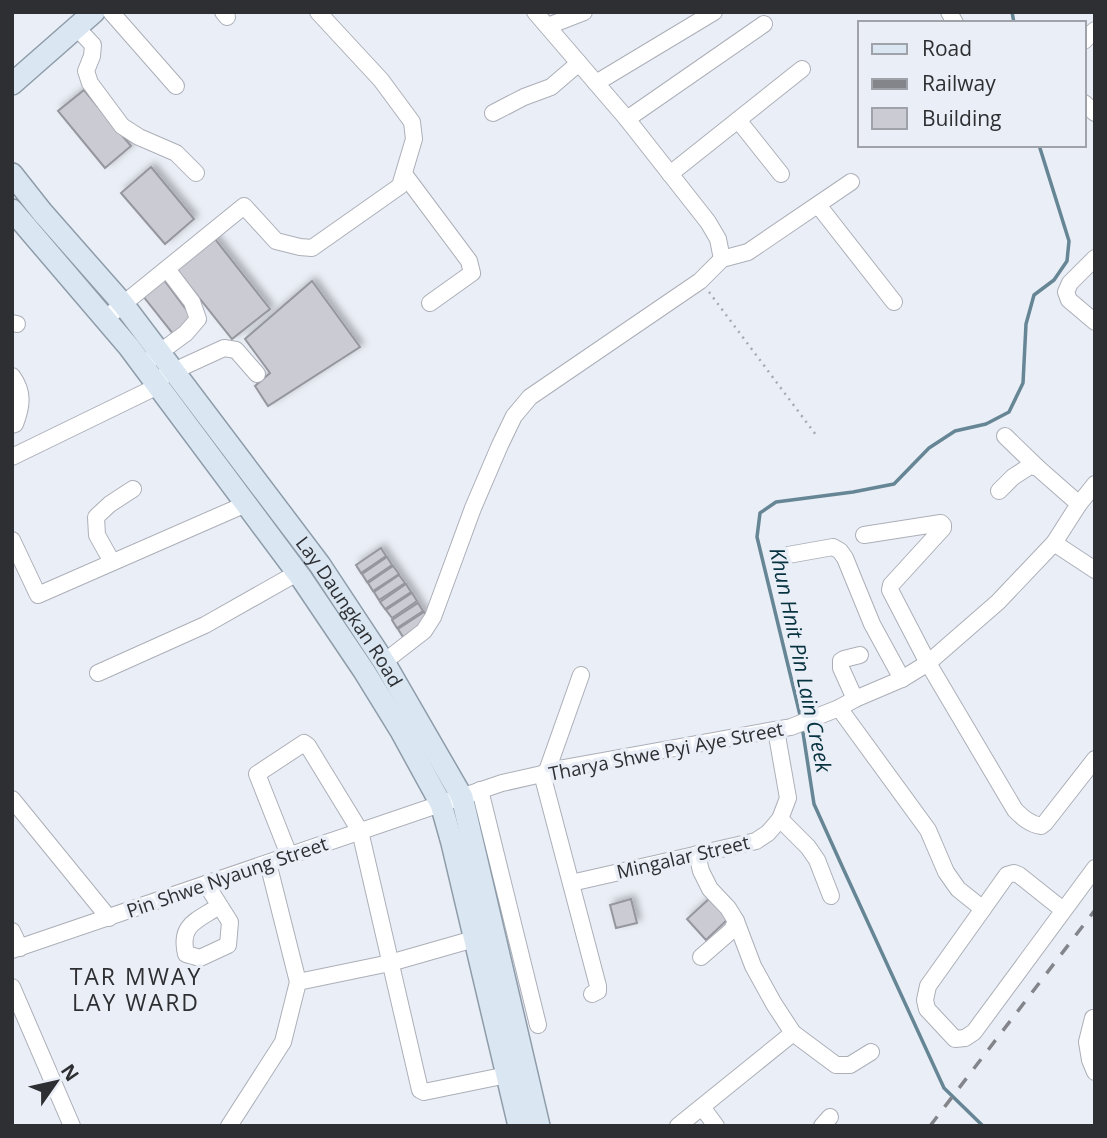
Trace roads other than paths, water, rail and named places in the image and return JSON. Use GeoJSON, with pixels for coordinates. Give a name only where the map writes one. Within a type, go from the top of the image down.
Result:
{"type":"FeatureCollection","features":[{"type":"Feature","properties":{"kind":"main road"},"geometry":{"type":"LineString","coordinates":[[13,86],[94,12]]}},
{"type":"Feature","properties":{"kind":"main road"},"geometry":{"type":"LineString","coordinates":[[12,161],[42,212]]}},
{"type":"Feature","properties":{"kind":"main road","name":"Lay Daungkan Road"},"geometry":{"type":"LineString","coordinates":[[12,174],[123,304],[153,371],[299,576],[401,731],[441,804],[509,1042],[539,1126]]}},
{"type":"Feature","properties":{"kind":"main road","name":"Lay Daungkan Road"},"geometry":{"type":"LineString","coordinates":[[17,217],[106,318],[137,340]]}},
{"type":"Feature","properties":{"kind":"main road","name":"Lay Daungkan Road"},"geometry":{"type":"LineString","coordinates":[[153,371],[175,372],[320,565],[471,794],[483,947]]}},
{"type":"Feature","properties":{"kind":"main road"},"geometry":{"type":"LineString","coordinates":[[299,576],[320,565]]}},
{"type":"Feature","properties":{"kind":"main road","name":"Lay Daungkan Road"},"geometry":{"type":"LineString","coordinates":[[509,1042],[507,1075],[519,1126]]}},
{"type":"Feature","properties":{"kind":"street"},"geometry":{"type":"LineString","coordinates":[[111,12],[176,86]]}},
{"type":"Feature","properties":{"kind":"street"},"geometry":{"type":"LineString","coordinates":[[106,318],[245,206],[276,241],[312,248],[400,187],[414,139],[412,122],[381,80],[318,12]]}},
{"type":"Feature","properties":{"kind":"street"},"geometry":{"type":"LineString","coordinates":[[535,12],[627,119],[708,222],[718,239],[722,259]]}},
{"type":"Feature","properties":{"kind":"street"},"geometry":{"type":"LineString","coordinates":[[548,26],[583,12]]}},
{"type":"Feature","properties":{"kind":"street"},"geometry":{"type":"LineString","coordinates":[[596,83],[714,12]]}},
{"type":"Feature","properties":{"kind":"street"},"geometry":{"type":"LineString","coordinates":[[627,119],[764,24]]}},
{"type":"Feature","properties":{"kind":"street"},"geometry":{"type":"LineString","coordinates":[[77,28],[93,45],[86,71],[90,83],[122,126],[139,137],[176,153],[196,173]]}},
{"type":"Feature","properties":{"kind":"street"},"geometry":{"type":"LineString","coordinates":[[493,113],[551,87],[579,63]]}},
{"type":"Feature","properties":{"kind":"street"},"geometry":{"type":"LineString","coordinates":[[670,174],[802,69]]}},
{"type":"Feature","properties":{"kind":"street"},"geometry":{"type":"LineString","coordinates":[[738,120],[781,174]]}},
{"type":"Feature","properties":{"kind":"street"},"geometry":{"type":"LineString","coordinates":[[404,174],[469,261],[472,272],[430,303]]}},
{"type":"Feature","properties":{"kind":"street"},"geometry":{"type":"LineString","coordinates":[[384,662],[424,631],[433,617],[473,508],[514,416],[530,397],[700,281],[722,259],[748,252],[851,183]]}},
{"type":"Feature","properties":{"kind":"street"},"geometry":{"type":"LineString","coordinates":[[818,205],[894,302]]}},
{"type":"Feature","properties":{"kind":"street"},"geometry":{"type":"LineString","coordinates":[[1095,258],[1070,283],[1066,292],[1069,300],[1095,322]]}},
{"type":"Feature","properties":{"kind":"street"},"geometry":{"type":"LineString","coordinates":[[12,457],[153,371],[198,319],[192,302],[167,269]]}},
{"type":"Feature","properties":{"kind":"street"},"geometry":{"type":"LineString","coordinates":[[175,372],[224,348],[236,350],[257,374]]}},
{"type":"Feature","properties":{"kind":"street"},"geometry":{"type":"LineString","coordinates":[[12,376],[18,384],[21,408],[15,424],[12,425]]}},
{"type":"Feature","properties":{"kind":"street"},"geometry":{"type":"LineString","coordinates":[[1004,436],[1079,505]]}},
{"type":"Feature","properties":{"kind":"street"},"geometry":{"type":"LineString","coordinates":[[999,492],[1024,469],[1030,466],[1038,468]]}},
{"type":"Feature","properties":{"kind":"street","name":"Tharya Shwe Pyi Aye Street"},"geometry":{"type":"LineString","coordinates":[[441,804],[502,783],[545,773],[784,728],[811,720],[902,679],[928,663],[998,602],[1054,542],[1095,484]]}},
{"type":"Feature","properties":{"kind":"street"},"geometry":{"type":"LineString","coordinates":[[112,562],[97,535],[96,517],[133,489]]}},
{"type":"Feature","properties":{"kind":"street"},"geometry":{"type":"LineString","coordinates":[[12,540],[38,595],[246,504]]}},
{"type":"Feature","properties":{"kind":"street"},"geometry":{"type":"LineString","coordinates":[[864,535],[941,523],[943,525],[891,585],[890,590],[928,663],[1015,810],[1024,820],[1041,826],[1045,823],[1095,759]]}},
{"type":"Feature","properties":{"kind":"street"},"geometry":{"type":"LineString","coordinates":[[1054,542],[1095,570]]}},
{"type":"Feature","properties":{"kind":"street"},"geometry":{"type":"LineString","coordinates":[[788,555],[832,547],[839,551],[845,558],[872,624],[902,679]]}},
{"type":"Feature","properties":{"kind":"street"},"geometry":{"type":"LineString","coordinates":[[98,673],[205,625],[299,576]]}},
{"type":"Feature","properties":{"kind":"street"},"geometry":{"type":"LineString","coordinates":[[855,699],[841,668],[841,661],[860,655]]}},
{"type":"Feature","properties":{"kind":"street"},"geometry":{"type":"LineString","coordinates":[[581,675],[545,773],[598,986],[598,991],[592,994]]}},
{"type":"Feature","properties":{"kind":"street"},"geometry":{"type":"LineString","coordinates":[[839,708],[928,830],[946,872],[958,889],[983,909]]}},
{"type":"Feature","properties":{"kind":"street"},"geometry":{"type":"LineString","coordinates":[[784,728],[788,798],[780,819],[817,860],[831,895]]}},
{"type":"Feature","properties":{"kind":"street"},"geometry":{"type":"LineString","coordinates":[[289,855],[257,774],[304,743],[360,831],[419,1090],[425,1092],[507,1075]]}},
{"type":"Feature","properties":{"kind":"street"},"geometry":{"type":"LineString","coordinates":[[471,794],[538,1025]]}},
{"type":"Feature","properties":{"kind":"street"},"geometry":{"type":"LineString","coordinates":[[12,799],[109,918]]}},
{"type":"Feature","properties":{"kind":"street","name":"Pin Shwe Nyaung Street"},"geometry":{"type":"LineString","coordinates":[[16,949],[441,804]]}},
{"type":"Feature","properties":{"kind":"street","name":"Mingalar Street"},"geometry":{"type":"LineString","coordinates":[[571,883],[756,841],[768,833],[780,819]]}},
{"type":"Feature","properties":{"kind":"street"},"geometry":{"type":"LineString","coordinates":[[697,854],[701,871],[710,889],[736,921],[752,966],[793,1033],[835,1065],[850,1065],[871,1052]]}},
{"type":"Feature","properties":{"kind":"street"},"geometry":{"type":"LineString","coordinates":[[229,1126],[283,1042],[298,982],[268,863]]}},
{"type":"Feature","properties":{"kind":"street"},"geometry":{"type":"LineString","coordinates":[[1063,909],[1018,875],[1007,874],[928,986],[925,1000],[927,1009],[955,1039],[965,1038],[974,1032],[1095,868]]}},
{"type":"Feature","properties":{"kind":"street"},"geometry":{"type":"LineString","coordinates":[[206,884],[219,906]]}},
{"type":"Feature","properties":{"kind":"street"},"geometry":{"type":"LineString","coordinates":[[701,957],[732,930],[736,921]]}},
{"type":"Feature","properties":{"kind":"street"},"geometry":{"type":"LineString","coordinates":[[12,931],[16,949]]}},
{"type":"Feature","properties":{"kind":"street"},"geometry":{"type":"LineString","coordinates":[[298,982],[483,947]]}},
{"type":"Feature","properties":{"kind":"street"},"geometry":{"type":"LineString","coordinates":[[12,987],[72,1126]]}},
{"type":"Feature","properties":{"kind":"street"},"geometry":{"type":"LineString","coordinates":[[1093,1018],[1087,1042],[1095,1072]]}},
{"type":"Feature","properties":{"kind":"street"},"geometry":{"type":"LineString","coordinates":[[678,1126],[793,1033]]}},
{"type":"Feature","properties":{"kind":"street"},"geometry":{"type":"LineString","coordinates":[[702,1107],[716,1126]]}},
{"type":"Feature","properties":{"kind":"waterway","name":"Khun Hnit Pin Lain Creek"},"geometry":{"type":"LineString","coordinates":[[1012,12],[1014,21]]}},
{"type":"Feature","properties":{"kind":"waterway","name":"Khun Hnit Pin Lain Creek"},"geometry":{"type":"LineString","coordinates":[[801,719],[757,537],[760,513],[776,502],[894,484],[929,448],[955,431],[986,424],[1009,412],[1023,383],[1026,324],[1034,295],[1054,280],[1067,261],[1069,241],[1040,147]]}},
{"type":"Feature","properties":{"kind":"waterway","name":"Khun Hnit Pin Lain Creek"},"geometry":{"type":"LineString","coordinates":[[802,726],[814,804],[842,866],[944,1088],[983,1126]]}},
{"type":"Feature","properties":{"kind":"railway"},"geometry":{"type":"LineString","coordinates":[[930,1126],[1095,910]]}},
{"type":"Feature","properties":{"kind":"district","name":"TAR MWAY LAY WARD"},"geometry":{"type":"Point","coordinates":[136,990]}}]}
